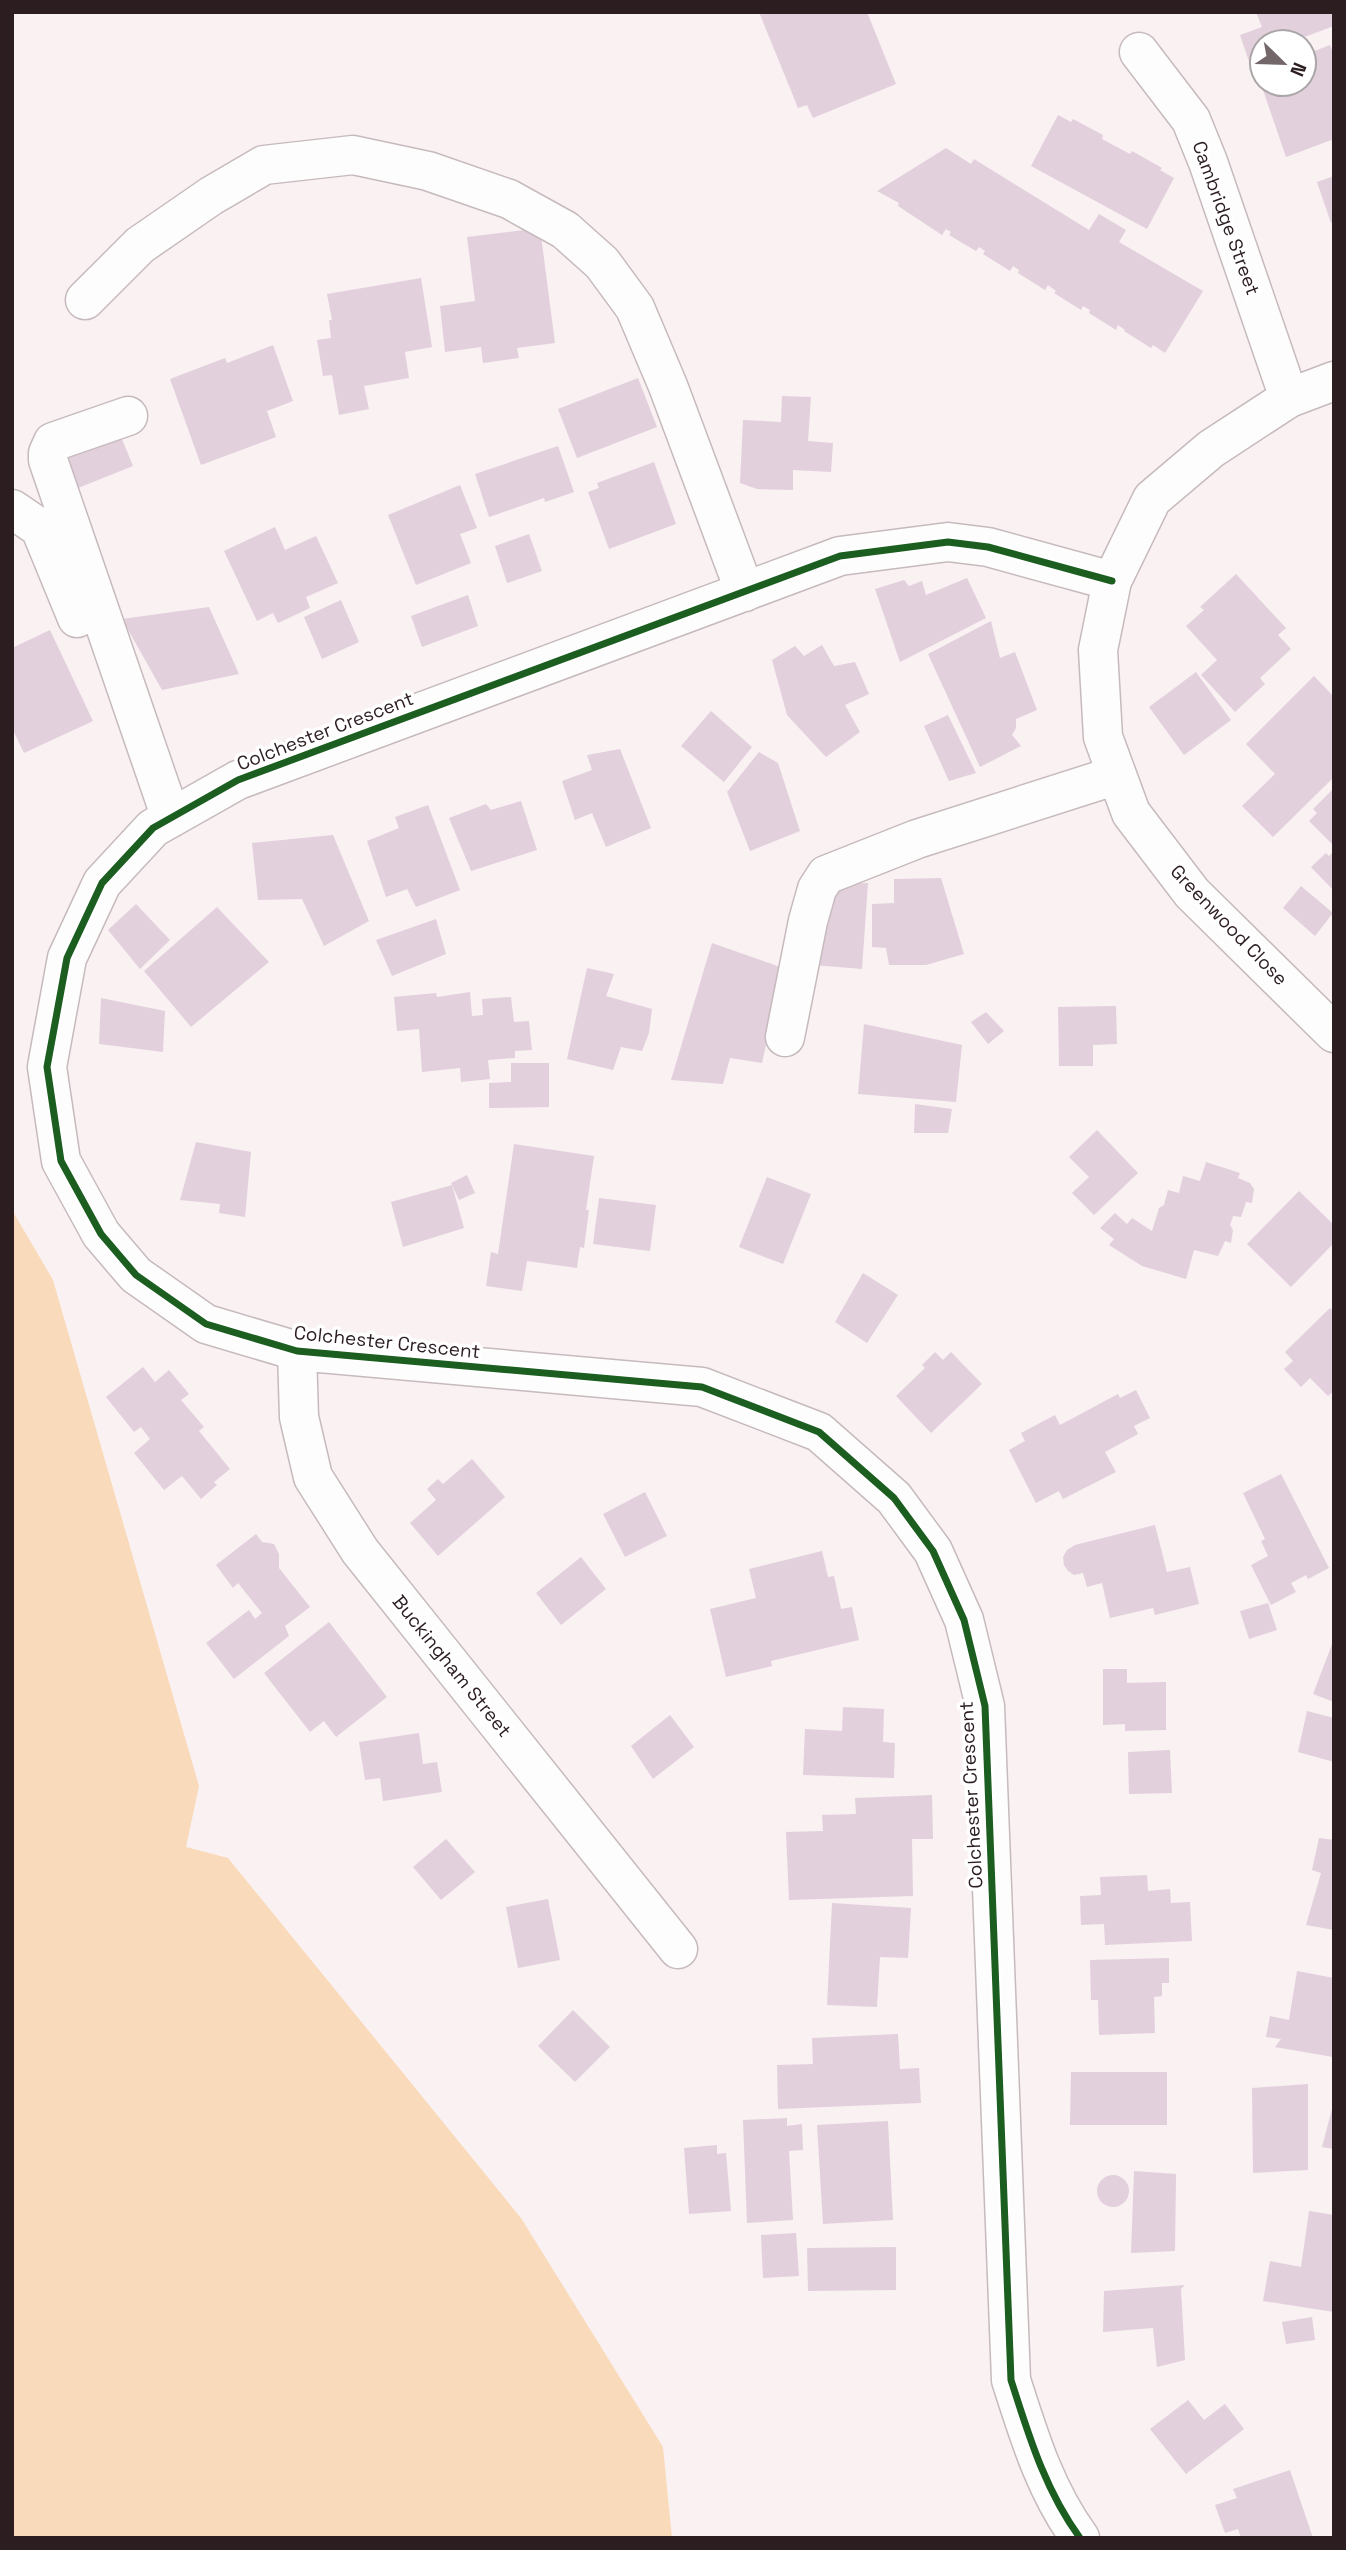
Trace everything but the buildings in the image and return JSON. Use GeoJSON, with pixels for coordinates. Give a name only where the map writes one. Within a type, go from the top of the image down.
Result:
{"type":"FeatureCollection","features":[{"type":"Feature","properties":{"kind":"street","name":"Cambridge Street"},"geometry":{"type":"LineString","coordinates":[[1139,52],[1191,120],[1289,398]]}},
{"type":"Feature","properties":{"kind":"street"},"geometry":{"type":"LineString","coordinates":[[85,300],[140,246],[211,196],[264,165],[353,155],[428,172],[509,199],[565,230],[602,263],[635,308],[668,386],[745,592]]}},
{"type":"Feature","properties":{"kind":"street","name":"Greenwood Close"},"geometry":{"type":"LineString","coordinates":[[1334,381],[1289,398],[1211,449],[1152,499],[1112,581],[1098,650],[1103,737],[1131,813],[1192,893],[1334,1033]]}},
{"type":"Feature","properties":{"kind":"street"},"geometry":{"type":"LineString","coordinates":[[128,416],[53,442],[48,460],[164,821]]}},
{"type":"Feature","properties":{"kind":"street"},"geometry":{"type":"LineString","coordinates":[[12,509],[40,528],[164,821]]}},
{"type":"Feature","properties":{"kind":"street","name":"Colchester Crescent"},"geometry":{"type":"LineString","coordinates":[[1080,2538],[1062,2513],[1034,2453],[1012,2381],[985,1706],[964,1620],[933,1551],[894,1498],[819,1433],[702,1388],[297,1351],[206,1324],[136,1275],[101,1234],[61,1161],[47,1067],[67,958],[102,883],[164,821],[238,780],[840,556],[948,541],[988,547],[1112,581]]}},
{"type":"Feature","properties":{"kind":"street"},"geometry":{"type":"LineString","coordinates":[[785,1037],[808,922],[817,889],[826,875],[929,835],[1117,775]]}},
{"type":"Feature","properties":{"kind":"street","name":"Buckingham Street"},"geometry":{"type":"LineString","coordinates":[[297,1351],[299,1417],[313,1477],[319,1488],[360,1551],[678,1949]]}},
{"type":"Feature","properties":{"kind":"shaded area"},"geometry":{"type":"Polygon","coordinates":[[[12,1210],[53,1280],[199,1786],[186,1847],[228,1858],[521,2218],[663,2447],[672,2538],[12,2538],[12,1210]]]}},
{"type":"Feature","properties":{"kind":"cycle path"},"geometry":{"type":"LineString","coordinates":[[1080,2538],[1048,2482],[1011,2380],[985,1706],[964,1620],[933,1551],[894,1498],[819,1432],[702,1387],[297,1351],[206,1324],[136,1275],[101,1234],[61,1161],[47,1067],[67,958],[102,883],[153,828],[238,780],[840,556],[948,542],[988,547],[1112,581]]}}]}
